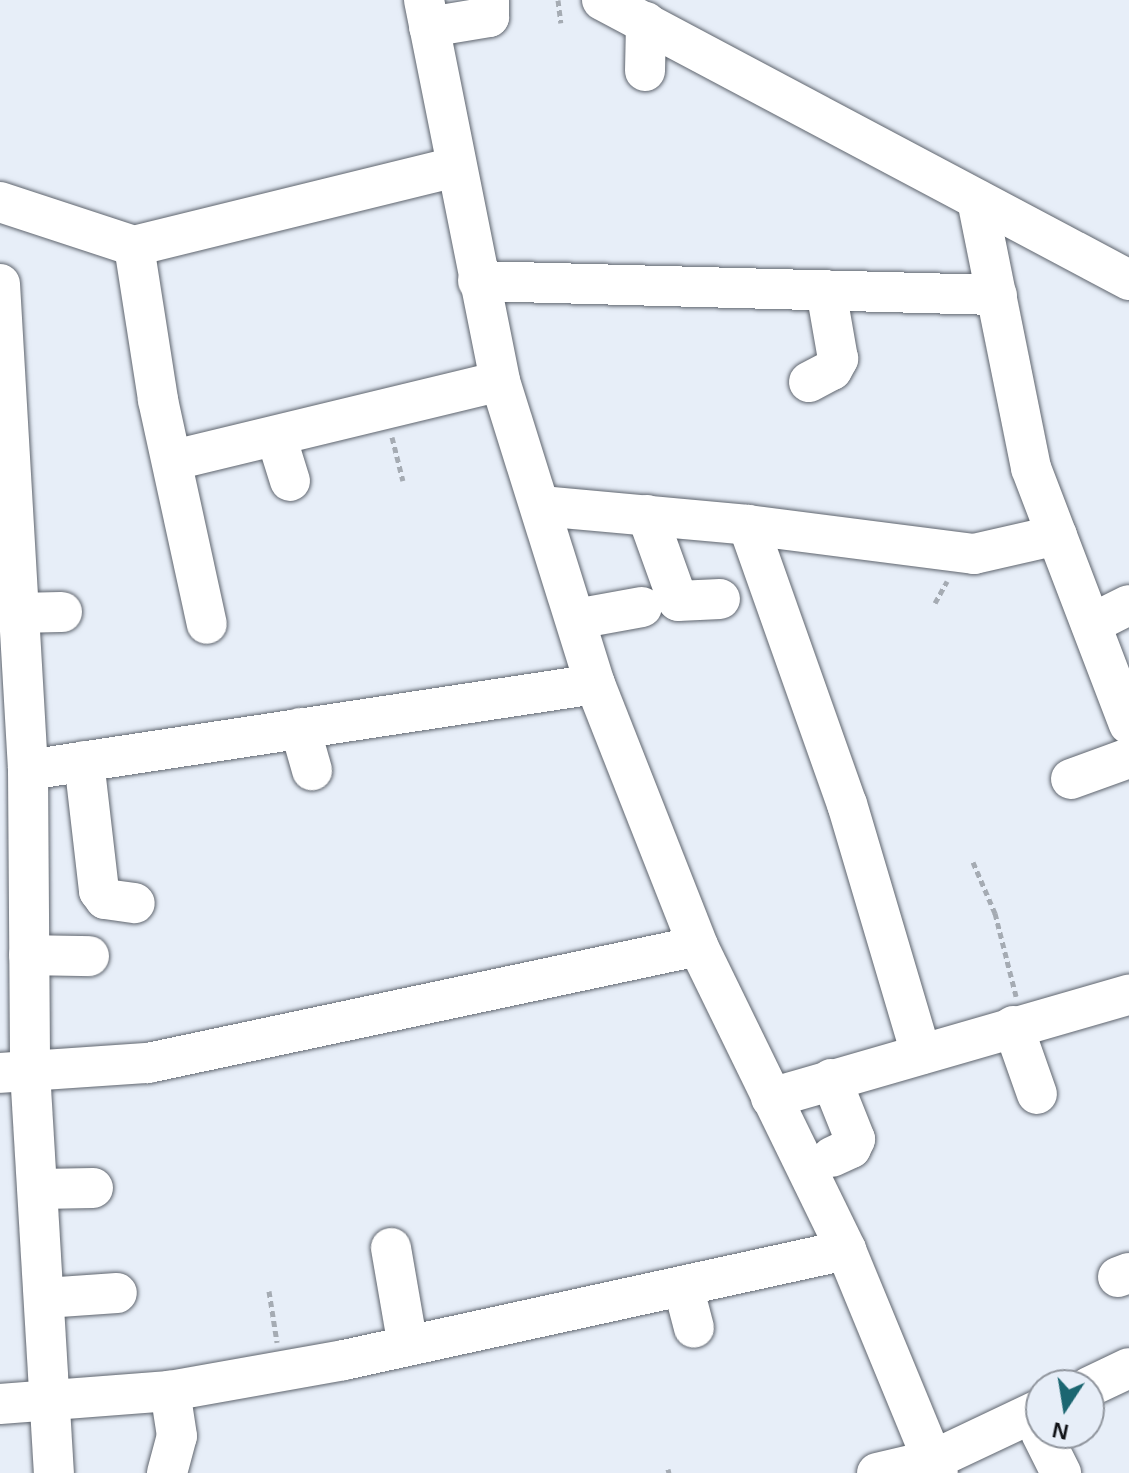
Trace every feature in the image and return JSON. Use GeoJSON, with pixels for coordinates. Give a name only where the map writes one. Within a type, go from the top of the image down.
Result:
{"type":"FeatureCollection","features":[{"type":"Feature","properties":{"kind":"street"},"geometry":{"type":"LineString","coordinates":[[489,0],[489,17],[427,14],[500,381],[595,684],[698,946],[846,1250],[935,1467]]}},
{"type":"Feature","properties":{"kind":"street"},"geometry":{"type":"LineString","coordinates":[[602,0],[1129,280]]}},
{"type":"Feature","properties":{"kind":"street"},"geometry":{"type":"LineString","coordinates":[[645,71],[646,22]]}},
{"type":"Feature","properties":{"kind":"street"},"geometry":{"type":"LineString","coordinates":[[0,202],[134,246],[455,167]]}},
{"type":"Feature","properties":{"kind":"street"},"geometry":{"type":"LineString","coordinates":[[977,200],[1031,468],[1129,724]]}},
{"type":"Feature","properties":{"kind":"street"},"geometry":{"type":"LineString","coordinates":[[134,246],[158,400],[174,460],[207,624]]}},
{"type":"Feature","properties":{"kind":"street"},"geometry":{"type":"LineString","coordinates":[[478,281],[997,295]]}},
{"type":"Feature","properties":{"kind":"street"},"geometry":{"type":"LineString","coordinates":[[0,284],[5,486],[16,613],[18,747],[29,955],[15,1072],[39,1189],[54,1473]]}},
{"type":"Feature","properties":{"kind":"street"},"geometry":{"type":"LineString","coordinates":[[809,382],[832,370],[838,359],[826,290]]}},
{"type":"Feature","properties":{"kind":"street"},"geometry":{"type":"LineString","coordinates":[[174,460],[500,381]]}},
{"type":"Feature","properties":{"kind":"street"},"geometry":{"type":"LineString","coordinates":[[276,436],[290,481]]}},
{"type":"Feature","properties":{"kind":"street"},"geometry":{"type":"LineString","coordinates":[[541,506],[748,525],[974,554],[1057,535]]}},
{"type":"Feature","properties":{"kind":"street"},"geometry":{"type":"LineString","coordinates":[[647,515],[678,601],[720,599]]}},
{"type":"Feature","properties":{"kind":"street"},"geometry":{"type":"LineString","coordinates":[[748,525],[847,804],[921,1054]]}},
{"type":"Feature","properties":{"kind":"street"},"geometry":{"type":"LineString","coordinates":[[1091,624],[1129,605]]}},
{"type":"Feature","properties":{"kind":"street"},"geometry":{"type":"LineString","coordinates":[[576,619],[642,607]]}},
{"type":"Feature","properties":{"kind":"street"},"geometry":{"type":"LineString","coordinates":[[16,613],[62,612]]}},
{"type":"Feature","properties":{"kind":"street"},"geometry":{"type":"LineString","coordinates":[[18,747],[84,761],[595,684]]}},
{"type":"Feature","properties":{"kind":"street"},"geometry":{"type":"LineString","coordinates":[[300,728],[312,770]]}},
{"type":"Feature","properties":{"kind":"street"},"geometry":{"type":"LineString","coordinates":[[1071,779],[1129,758]]}},
{"type":"Feature","properties":{"kind":"street"},"geometry":{"type":"LineString","coordinates":[[84,761],[99,891],[105,899],[135,903]]}},
{"type":"Feature","properties":{"kind":"street"},"geometry":{"type":"LineString","coordinates":[[15,1072],[148,1063],[698,946]]}},
{"type":"Feature","properties":{"kind":"street"},"geometry":{"type":"LineString","coordinates":[[29,955],[89,956]]}},
{"type":"Feature","properties":{"kind":"street"},"geometry":{"type":"LineString","coordinates":[[771,1098],[1129,995]]}},
{"type":"Feature","properties":{"kind":"street"},"geometry":{"type":"LineString","coordinates":[[1018,1025],[1037,1094]]}},
{"type":"Feature","properties":{"kind":"street"},"geometry":{"type":"LineString","coordinates":[[831,1079],[855,1139],[851,1148],[832,1157]]}},
{"type":"Feature","properties":{"kind":"street"},"geometry":{"type":"LineString","coordinates":[[39,1189],[93,1188]]}},
{"type":"Feature","properties":{"kind":"street"},"geometry":{"type":"LineString","coordinates":[[391,1248],[408,1346]]}},
{"type":"Feature","properties":{"kind":"street"},"geometry":{"type":"LineString","coordinates":[[0,1404],[170,1391],[281,1371],[846,1250]]}},
{"type":"Feature","properties":{"kind":"street"},"geometry":{"type":"LineString","coordinates":[[683,1286],[694,1328]]}},
{"type":"Feature","properties":{"kind":"street"},"geometry":{"type":"LineString","coordinates":[[45,1298],[117,1293]]}},
{"type":"Feature","properties":{"kind":"street"},"geometry":{"type":"LineString","coordinates":[[1105,1379],[1129,1368]]}},
{"type":"Feature","properties":{"kind":"street"},"geometry":{"type":"LineString","coordinates":[[167,1473],[177,1436],[170,1391]]}},
{"type":"Feature","properties":{"kind":"street"},"geometry":{"type":"LineString","coordinates":[[877,1473],[935,1467],[1025,1428]]}},
{"type":"Feature","properties":{"kind":"street"},"geometry":{"type":"LineString","coordinates":[[1051,1449],[1061,1473]]}},
{"type":"Feature","properties":{"kind":"path"},"geometry":{"type":"LineString","coordinates":[[558,0],[561,23]]}},
{"type":"Feature","properties":{"kind":"path"},"geometry":{"type":"LineString","coordinates":[[385,409],[403,481]]}},
{"type":"Feature","properties":{"kind":"path"},"geometry":{"type":"LineString","coordinates":[[973,862],[995,913],[1018,1025]]}},
{"type":"Feature","properties":{"kind":"path"},"geometry":{"type":"LineString","coordinates":[[269,1291],[281,1371]]}}]}
